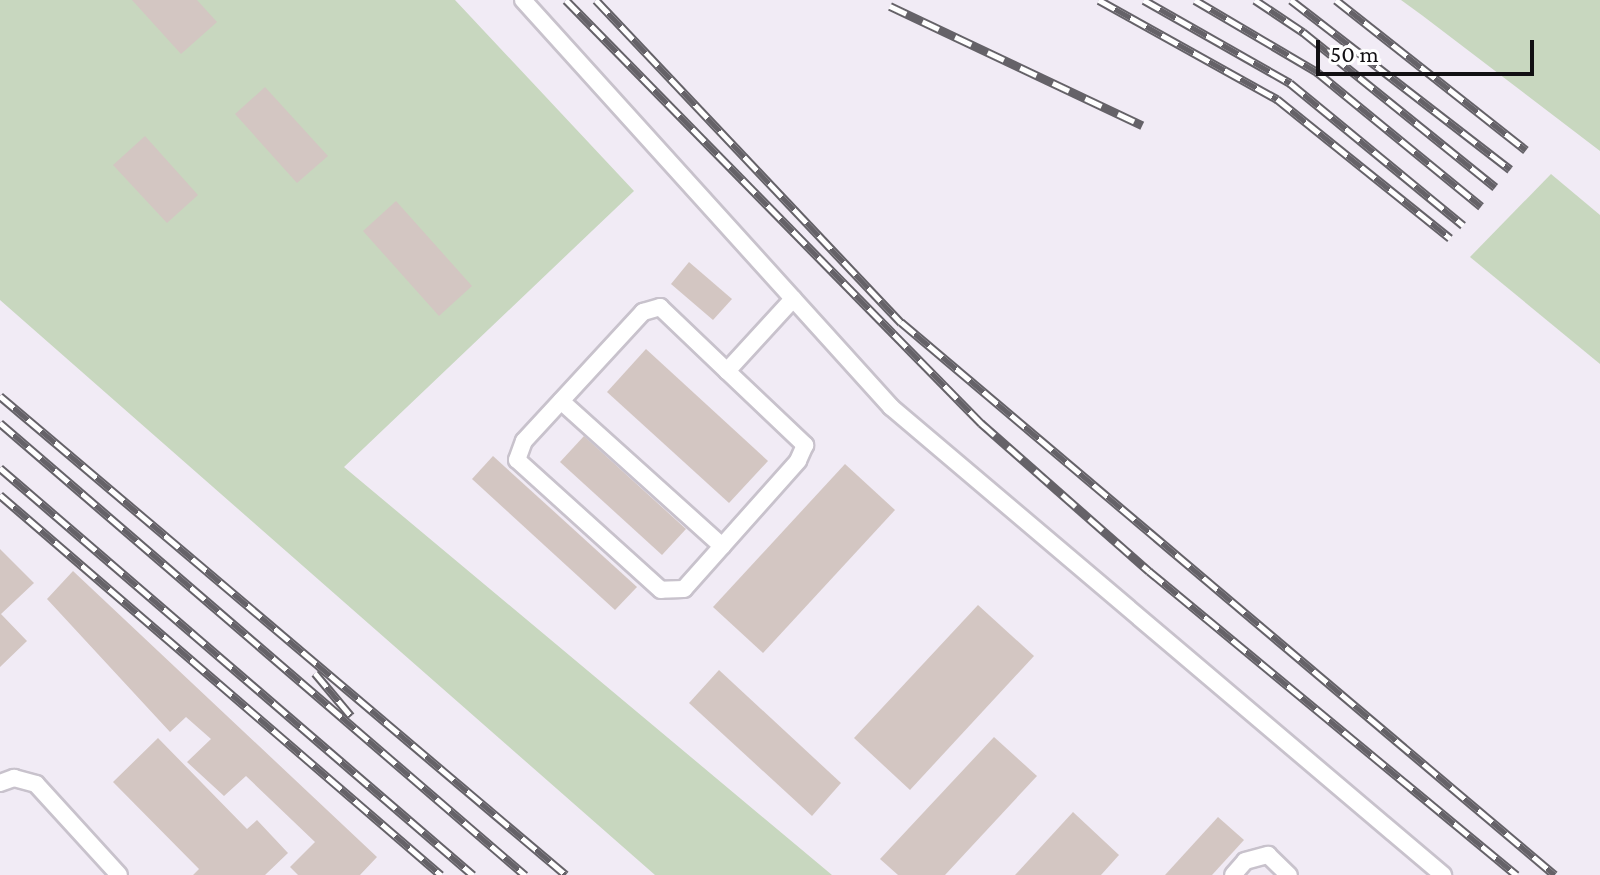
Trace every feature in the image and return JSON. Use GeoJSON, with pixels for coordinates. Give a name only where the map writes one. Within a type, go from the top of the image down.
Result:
{"type":"FeatureCollection","features":[{"type":"Feature","properties":{"kind":"lane"},"geometry":{"type":"LineString","coordinates":[[523,0],[891,407],[1443,875]]}},
{"type":"Feature","properties":{"kind":"lane"},"geometry":{"type":"LineString","coordinates":[[727,371],[793,299]]}},
{"type":"Feature","properties":{"kind":"lane"},"geometry":{"type":"LineString","coordinates":[[660,307],[727,371],[805,445],[798,461],[684,589],[661,590],[517,460],[524,441],[643,312],[660,307]]}},
{"type":"Feature","properties":{"kind":"lane"},"geometry":{"type":"LineString","coordinates":[[561,401],[722,546]]}},
{"type":"Feature","properties":{"kind":"lane"},"geometry":{"type":"LineString","coordinates":[[0,783],[14,778],[36,784],[119,875]]}},
{"type":"Feature","properties":{"kind":"lane"},"geometry":{"type":"LineString","coordinates":[[1233,875],[1245,861],[1268,855],[1289,875]]}},
{"type":"Feature","properties":{"kind":"green space"},"geometry":{"type":"Polygon","coordinates":[[[0,0],[455,0],[634,191],[344,467],[832,875],[655,875],[0,300],[0,0]]]}},
{"type":"Feature","properties":{"kind":"green space"},"geometry":{"type":"Polygon","coordinates":[[[1401,0],[1600,0],[1600,151],[1423,16],[1401,0]]]}},
{"type":"Feature","properties":{"kind":"green space"},"geometry":{"type":"Polygon","coordinates":[[[1551,174],[1600,215],[1600,364],[1470,257],[1551,174]]]}},
{"type":"Feature","properties":{"kind":"building"},"geometry":{"type":"Polygon","coordinates":[[[132,0],[197,0],[217,22],[181,54],[132,0]]]}},
{"type":"Feature","properties":{"kind":"building"},"geometry":{"type":"Polygon","coordinates":[[[265,87],[328,156],[297,183],[235,114],[265,87]]]}},
{"type":"Feature","properties":{"kind":"building"},"geometry":{"type":"Polygon","coordinates":[[[145,136],[198,195],[167,223],[113,165],[145,136]]]}},
{"type":"Feature","properties":{"kind":"building"},"geometry":{"type":"Polygon","coordinates":[[[396,201],[472,286],[439,316],[363,231],[396,201]]]}},
{"type":"Feature","properties":{"kind":"building"},"geometry":{"type":"Polygon","coordinates":[[[689,262],[732,299],[713,320],[671,284],[689,262]]]}},
{"type":"Feature","properties":{"kind":"building"},"geometry":{"type":"Polygon","coordinates":[[[646,349],[768,461],[729,503],[607,392],[646,349]]]}},
{"type":"Feature","properties":{"kind":"building"},"geometry":{"type":"Polygon","coordinates":[[[584,436],[686,529],[662,555],[560,462],[584,436]]]}},
{"type":"Feature","properties":{"kind":"building"},"geometry":{"type":"Polygon","coordinates":[[[493,456],[637,587],[615,610],[472,479],[493,456]]]}},
{"type":"Feature","properties":{"kind":"building"},"geometry":{"type":"Polygon","coordinates":[[[845,464],[895,510],[763,653],[713,607],[845,464]]]}},
{"type":"Feature","properties":{"kind":"building"},"geometry":{"type":"Polygon","coordinates":[[[0,549],[34,583],[1,614],[27,641],[0,667],[0,549]]]}},
{"type":"Feature","properties":{"kind":"building"},"geometry":{"type":"Polygon","coordinates":[[[73,571],[377,857],[360,875],[298,875],[290,867],[315,842],[246,776],[224,796],[187,762],[211,739],[186,717],[170,732],[47,599],[73,571]]]}},
{"type":"Feature","properties":{"kind":"building"},"geometry":{"type":"Polygon","coordinates":[[[978,605],[1034,656],[910,790],[854,738],[978,605]]]}},
{"type":"Feature","properties":{"kind":"building"},"geometry":{"type":"Polygon","coordinates":[[[719,670],[841,783],[812,816],[689,703],[719,670]]]}},
{"type":"Feature","properties":{"kind":"building"},"geometry":{"type":"Polygon","coordinates":[[[994,737],[1037,776],[945,875],[898,875],[880,859],[994,737]]]}},
{"type":"Feature","properties":{"kind":"building"},"geometry":{"type":"Polygon","coordinates":[[[158,738],[247,829],[257,820],[288,853],[265,875],[193,875],[199,869],[113,782],[158,738]]]}},
{"type":"Feature","properties":{"kind":"building"},"geometry":{"type":"Polygon","coordinates":[[[1073,812],[1119,855],[1101,875],[1015,875],[1073,812]]]}},
{"type":"Feature","properties":{"kind":"building"},"geometry":{"type":"Polygon","coordinates":[[[1218,817],[1244,840],[1212,875],[1165,875],[1218,817]]]}},
{"type":"Feature","properties":{"kind":"railway"},"geometry":{"type":"LineString","coordinates":[[566,0],[981,423],[1149,571],[1516,875]]}},
{"type":"Feature","properties":{"kind":"railway"},"geometry":{"type":"LineString","coordinates":[[596,0],[901,322],[1555,875]]}},
{"type":"Feature","properties":{"kind":"railway"},"geometry":{"type":"LineString","coordinates":[[1099,0],[1277,99],[1450,238]]}},
{"type":"Feature","properties":{"kind":"railway"},"geometry":{"type":"LineString","coordinates":[[1144,0],[1290,83],[1463,225]]}},
{"type":"Feature","properties":{"kind":"railway"},"geometry":{"type":"LineString","coordinates":[[1195,0],[1317,72],[1481,206]]}},
{"type":"Feature","properties":{"kind":"railway"},"geometry":{"type":"LineString","coordinates":[[1255,0],[1303,32],[1495,187]]}},
{"type":"Feature","properties":{"kind":"railway"},"geometry":{"type":"LineString","coordinates":[[1291,0],[1510,169]]}},
{"type":"Feature","properties":{"kind":"railway"},"geometry":{"type":"LineString","coordinates":[[1336,0],[1526,150]]}},
{"type":"Feature","properties":{"kind":"railway"},"geometry":{"type":"LineString","coordinates":[[890,6],[1142,125]]}},
{"type":"Feature","properties":{"kind":"railway"},"geometry":{"type":"LineString","coordinates":[[0,396],[566,875]]}},
{"type":"Feature","properties":{"kind":"railway"},"geometry":{"type":"LineString","coordinates":[[0,423],[525,875]]}},
{"type":"Feature","properties":{"kind":"railway"},"geometry":{"type":"LineString","coordinates":[[0,468],[473,875]]}},
{"type":"Feature","properties":{"kind":"railway"},"geometry":{"type":"LineString","coordinates":[[0,495],[441,875]]}},
{"type":"Feature","properties":{"kind":"railway"},"geometry":{"type":"LineString","coordinates":[[315,673],[351,716]]}}]}
